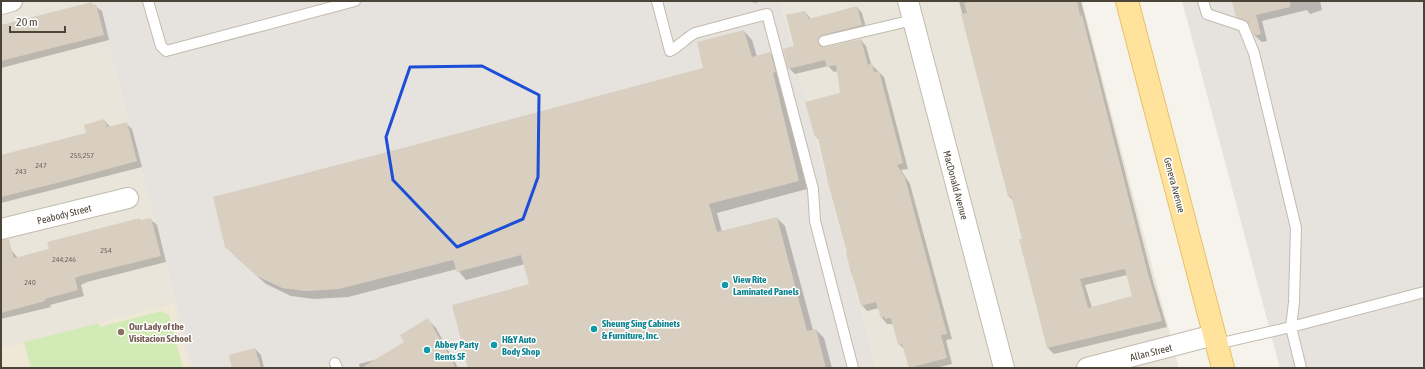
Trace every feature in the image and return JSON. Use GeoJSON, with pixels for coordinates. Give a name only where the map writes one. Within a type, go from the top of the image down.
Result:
{"type":"FeatureCollection","features":[{"type":"Feature","properties":{"kind":"main road","name":"Geneva Avenue"},"geometry":{"type":"LineString","coordinates":[[1127,1],[1223,368]]}},
{"type":"Feature","properties":{"kind":"street"},"geometry":{"type":"LineString","coordinates":[[1,4],[12,1]]}},
{"type":"Feature","properties":{"kind":"street","name":"MacDonald Avenue"},"geometry":{"type":"LineString","coordinates":[[911,10],[1004,368]]}},
{"type":"Feature","properties":{"kind":"street","name":"Peabody Street"},"geometry":{"type":"LineString","coordinates":[[1,229],[128,198]]}},
{"type":"Feature","properties":{"kind":"street","name":"Allan Street"},"geometry":{"type":"LineString","coordinates":[[1087,368],[1216,340]]}},
{"type":"Feature","properties":{"kind":"lane"},"geometry":{"type":"LineString","coordinates":[[148,1],[161,46],[166,50],[355,1]]}},
{"type":"Feature","properties":{"kind":"lane"},"geometry":{"type":"LineString","coordinates":[[657,1],[670,51],[695,33],[766,14],[813,189],[815,221],[853,368]]}},
{"type":"Feature","properties":{"kind":"lane"},"geometry":{"type":"LineString","coordinates":[[1203,1],[1207,14],[1243,26],[1254,53],[1296,228],[1294,302],[1291,327],[1301,368]]}},
{"type":"Feature","properties":{"kind":"lane"},"geometry":{"type":"LineString","coordinates":[[824,42],[911,10]]}},
{"type":"Feature","properties":{"kind":"lane"},"geometry":{"type":"LineString","coordinates":[[1216,340],[1291,327],[1424,292]]}},
{"type":"Feature","properties":{"kind":"highlighted area"},"geometry":{"type":"Polygon","coordinates":[[[482,66],[539,95],[538,177],[523,219],[457,247],[393,180],[386,137],[410,67],[482,66]]]}},
{"type":"Feature","properties":{"kind":"shaded area"},"geometry":{"type":"Polygon","coordinates":[[[1,1],[97,1],[193,368],[1,368],[1,1]]]}},
{"type":"Feature","properties":{"kind":"shaded area"},"geometry":{"type":"Polygon","coordinates":[[[97,1],[780,1],[876,368],[193,368],[97,1]]]}},
{"type":"Feature","properties":{"kind":"shaded area"},"geometry":{"type":"Polygon","coordinates":[[[780,1],[1082,1],[1179,368],[876,368],[780,1]]]}},
{"type":"Feature","properties":{"kind":"shaded area"},"geometry":{"type":"Polygon","coordinates":[[[1182,1],[1424,1],[1424,368],[1280,368],[1182,1]]]}},
{"type":"Feature","properties":{"kind":"shaded area","name":"Our Lady of the Visitacion School"},"geometry":{"type":"Polygon","coordinates":[[[174,304],[190,368],[1,368],[1,348],[174,304]]]}},
{"type":"Feature","properties":{"kind":"green space","name":"Our Lady of the Visitacion School"},"geometry":{"type":"Polygon","coordinates":[[[161,311],[169,315],[183,368],[31,368],[24,342],[99,323],[100,327],[161,311]]]}},
{"type":"Feature","properties":{"kind":"building"},"geometry":{"type":"Polygon","coordinates":[[[974,1],[1077,1],[1080,16],[1082,15],[1148,274],[1162,321],[1047,348],[1019,239],[1022,239],[1011,196],[1008,197],[961,14],[967,13],[964,3],[974,1]],[[1125,269],[1080,279],[1088,308],[1132,296],[1125,269]]]}},
{"type":"Feature","properties":{"kind":"building"},"geometry":{"type":"Polygon","coordinates":[[[1232,1],[1290,1],[1290,7],[1256,15],[1261,34],[1254,36],[1248,22],[1236,17],[1232,1]]]}},
{"type":"Feature","properties":{"kind":"building"},"geometry":{"type":"Polygon","coordinates":[[[92,2],[93,5],[96,4],[104,35],[1,61],[1,25],[92,2]]]}},
{"type":"Feature","properties":{"kind":"building"},"geometry":{"type":"Polygon","coordinates":[[[857,6],[862,25],[823,35],[819,37],[818,42],[820,46],[825,47],[861,39],[868,65],[872,63],[874,72],[879,71],[903,163],[897,165],[905,178],[947,334],[941,335],[947,358],[909,368],[902,344],[898,345],[891,318],[881,318],[876,302],[861,306],[828,183],[818,137],[815,137],[805,102],[840,93],[836,65],[827,67],[825,60],[788,69],[783,49],[794,46],[786,15],[805,11],[809,19],[857,6]]]}},
{"type":"Feature","properties":{"kind":"building"},"geometry":{"type":"Polygon","coordinates":[[[744,30],[752,57],[770,52],[776,72],[773,73],[799,181],[709,204],[717,232],[777,217],[807,331],[816,329],[826,368],[468,368],[452,305],[529,284],[521,255],[457,272],[453,260],[339,289],[305,291],[282,288],[257,276],[225,247],[213,197],[703,68],[697,42],[744,30]]]}},
{"type":"Feature","properties":{"kind":"building"},"geometry":{"type":"Polygon","coordinates":[[[104,119],[107,127],[127,122],[137,161],[1,197],[1,155],[86,133],[84,125],[104,119]]]}},
{"type":"Feature","properties":{"kind":"building"},"geometry":{"type":"Polygon","coordinates":[[[140,218],[141,220],[151,218],[161,256],[80,276],[75,278],[78,290],[1,313],[1,240],[9,239],[14,258],[49,249],[47,242],[140,218]]]}},
{"type":"Feature","properties":{"kind":"building","name":"Abbey Party Rents SF"},"geometry":{"type":"Polygon","coordinates":[[[428,318],[456,368],[361,368],[404,342],[400,335],[428,318]]]}},
{"type":"Feature","properties":{"kind":"building"},"geometry":{"type":"Polygon","coordinates":[[[255,348],[261,368],[232,368],[229,355],[255,348]]]}},
{"type":"Feature","properties":{"kind":"place","name":"View Rite Laminated Panels"},"geometry":{"type":"Point","coordinates":[725,285]}},
{"type":"Feature","properties":{"kind":"place","name":"Sheung Sing Cabinets & Furniture, Inc."},"geometry":{"type":"Point","coordinates":[594,329]}},
{"type":"Feature","properties":{"kind":"place","name":"Our Lady of the Visitacion School"},"geometry":{"type":"Point","coordinates":[121,332]}},
{"type":"Feature","properties":{"kind":"place","name":"H&Y Auto Body Shop"},"geometry":{"type":"Point","coordinates":[494,345]}},
{"type":"Feature","properties":{"kind":"place","name":"Abbey Party Rents SF"},"geometry":{"type":"Point","coordinates":[427,350]}}]}
